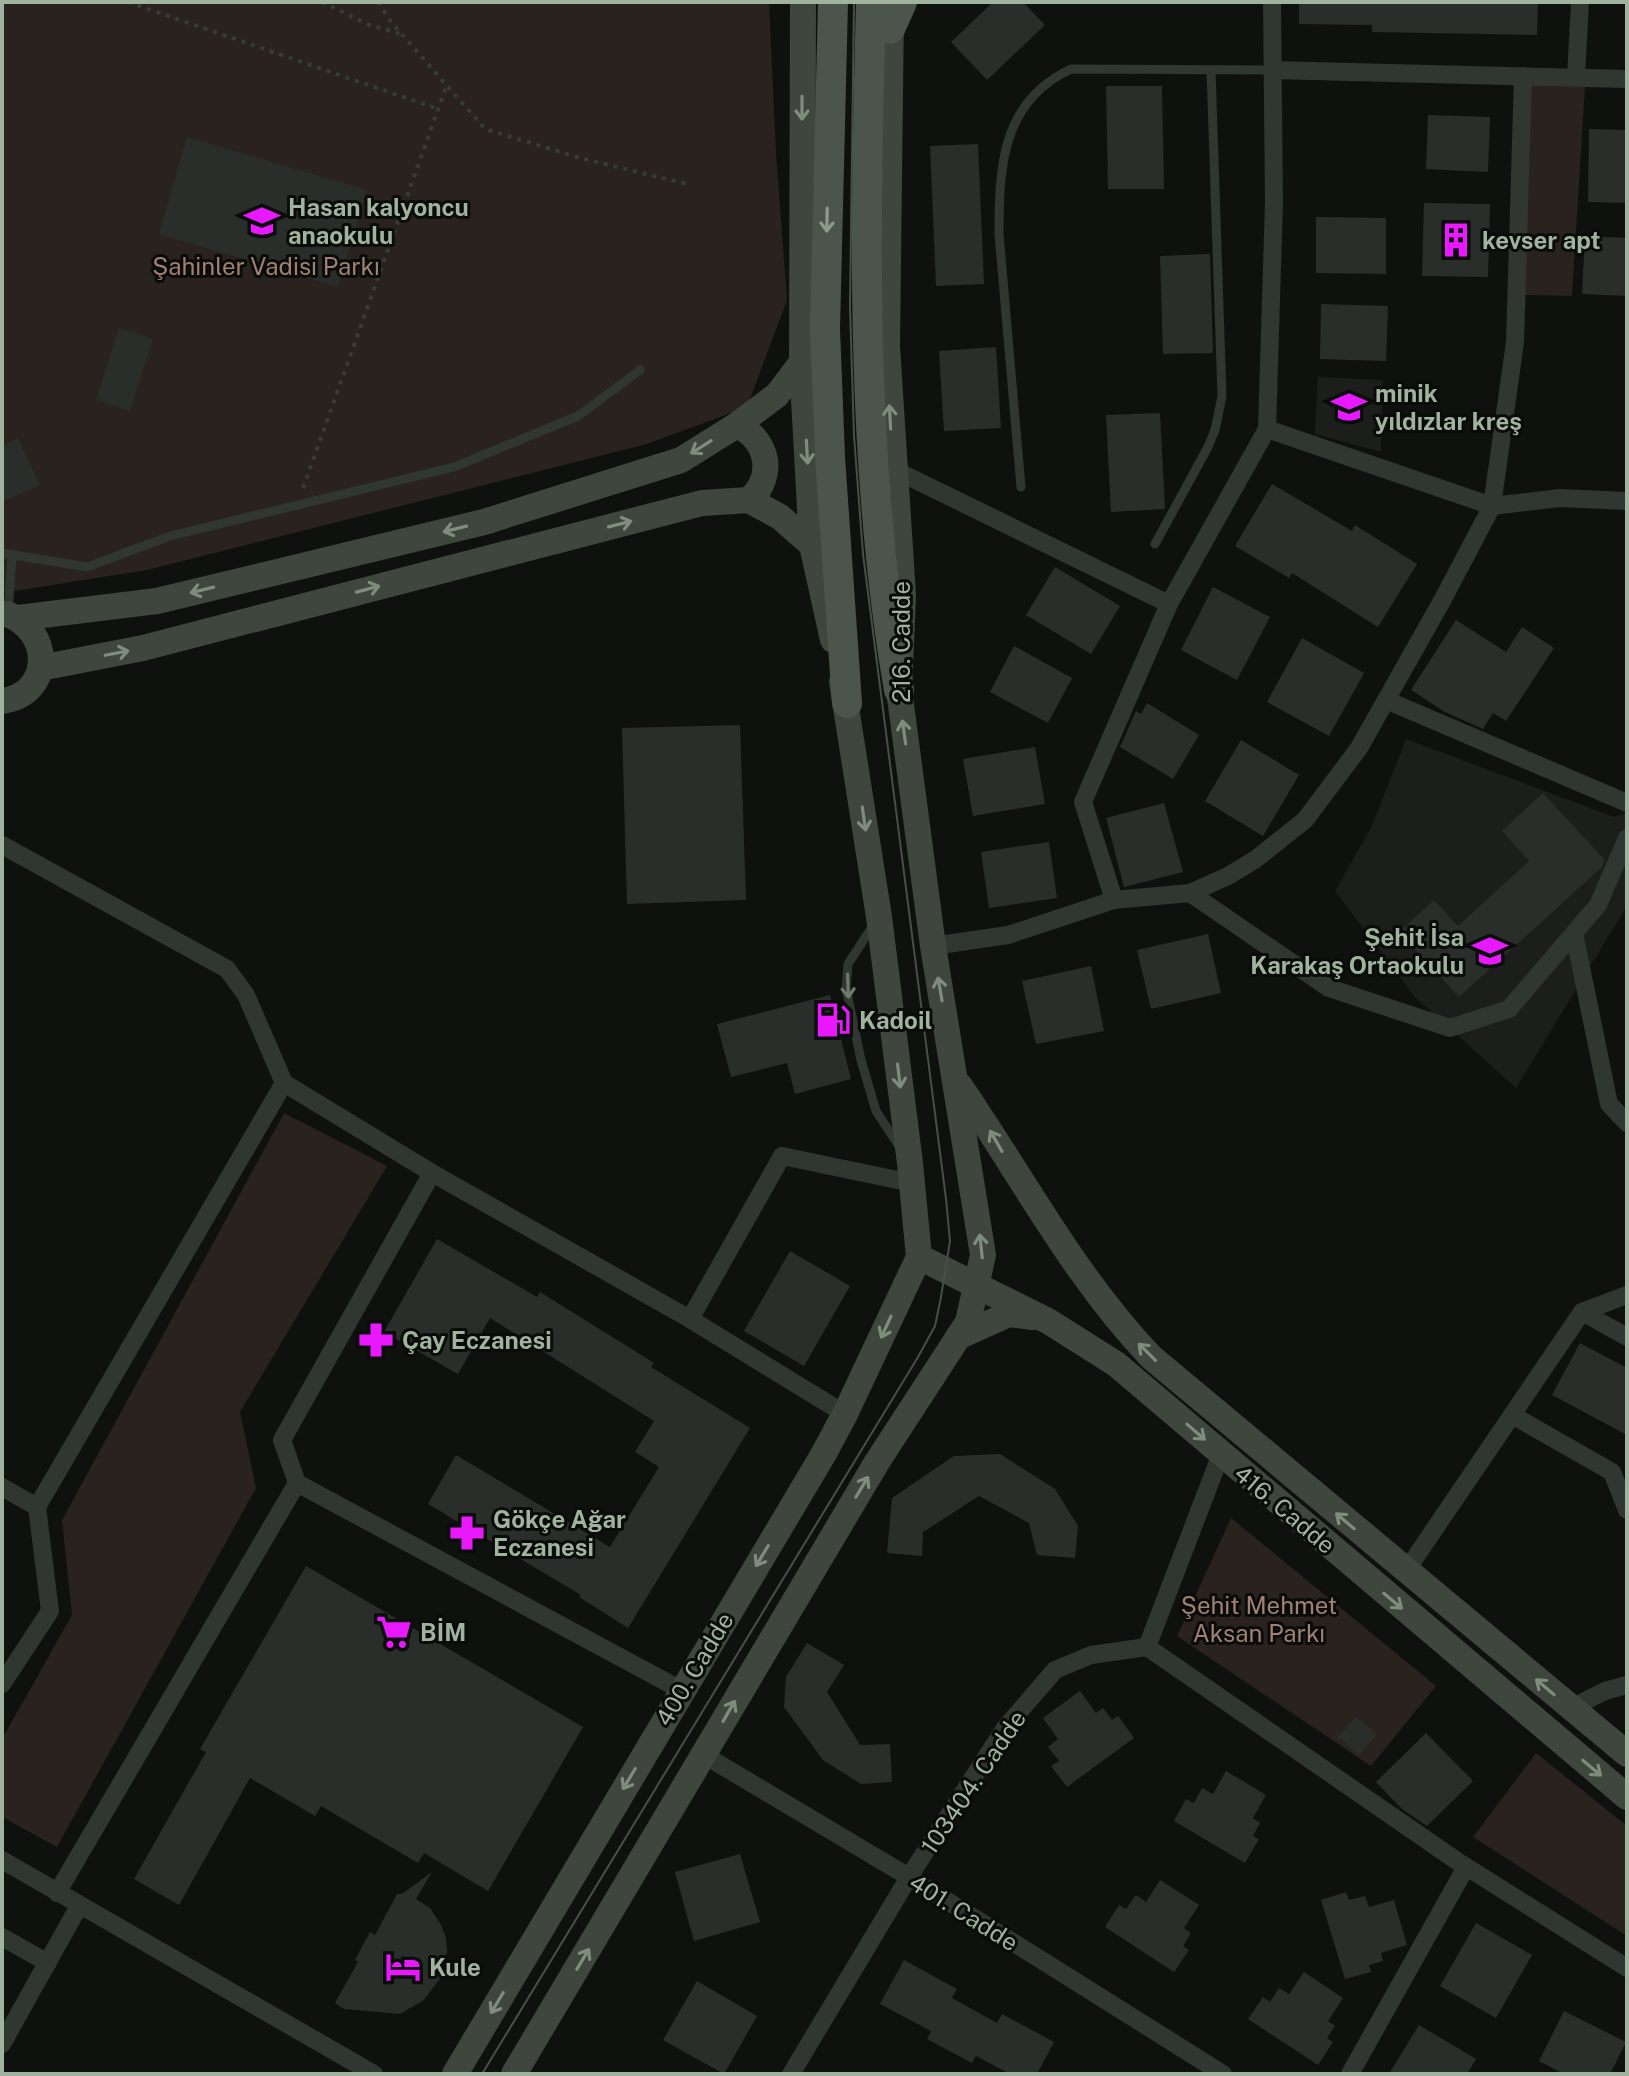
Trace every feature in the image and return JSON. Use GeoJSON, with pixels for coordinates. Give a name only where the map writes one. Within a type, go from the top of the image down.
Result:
{"type":"FeatureCollection","features":[{"type":"Feature","properties":{"kind":"main road"},"geometry":{"type":"LineString","coordinates":[[788,2],[802,49]]}},
{"type":"Feature","properties":{"kind":"main road"},"geometry":{"type":"LineString","coordinates":[[803,2],[802,362],[812,545],[847,703],[879,917],[919,1257]]}},
{"type":"Feature","properties":{"kind":"main road"},"geometry":{"type":"LineString","coordinates":[[833,2],[825,329],[830,457],[847,703]]}},
{"type":"Feature","properties":{"kind":"main road"},"geometry":{"type":"LineString","coordinates":[[871,2],[867,177],[871,421],[885,611],[899,690]]}},
{"type":"Feature","properties":{"kind":"main road","name":"216. Cadde"},"geometry":{"type":"LineString","coordinates":[[894,11],[887,346],[903,596],[899,690],[933,946],[983,1255],[963,1330]]}},
{"type":"Feature","properties":{"kind":"main road"},"geometry":{"type":"LineString","coordinates":[[9,615],[157,601],[484,522],[681,460],[737,425],[777,395],[802,362]]}},
{"type":"Feature","properties":{"kind":"main road"},"geometry":{"type":"LineString","coordinates":[[737,425],[759,442],[766,460],[761,487],[749,500]]}},
{"type":"Feature","properties":{"kind":"main road"},"geometry":{"type":"LineString","coordinates":[[40,668],[143,648],[702,503],[749,500],[780,517],[812,545]]}},
{"type":"Feature","properties":{"kind":"main road"},"geometry":{"type":"LineString","coordinates":[[4,704],[29,689],[40,668],[40,645],[28,625],[9,615]]}},
{"type":"Feature","properties":{"kind":"main road"},"geometry":{"type":"LineString","coordinates":[[955,1077],[1045,1221],[1119,1323],[1182,1383],[1627,1754]]}},
{"type":"Feature","properties":{"kind":"main road","name":"416. Cadde"},"geometry":{"type":"LineString","coordinates":[[919,1257],[1048,1321],[1116,1364],[1627,1797]]}},
{"type":"Feature","properties":{"kind":"main road","name":"400. Cadde"},"geometry":{"type":"LineString","coordinates":[[455,2074],[845,1414],[919,1257]]}},
{"type":"Feature","properties":{"kind":"main road"},"geometry":{"type":"LineString","coordinates":[[514,2074],[877,1462],[963,1330],[1009,1314],[1023,1314],[1048,1321]]}},
{"type":"Feature","properties":{"kind":"street"},"geometry":{"type":"LineString","coordinates":[[1114,900],[1083,802],[1169,604],[1267,429],[1274,202],[1272,2]]}},
{"type":"Feature","properties":{"kind":"street"},"geometry":{"type":"LineString","coordinates":[[1576,77],[1580,2]]}},
{"type":"Feature","properties":{"kind":"street"},"geometry":{"type":"LineString","coordinates":[[1273,70],[1627,79]]}},
{"type":"Feature","properties":{"kind":"street"},"geometry":{"type":"LineString","coordinates":[[933,946],[1008,935],[1114,900],[1190,893],[1228,876],[1256,859],[1305,820],[1359,748],[1492,506],[1515,342],[1523,76]]}},
{"type":"Feature","properties":{"kind":"street"},"geometry":{"type":"LineString","coordinates":[[1267,429],[1492,506],[1560,498],[1627,501]]}},
{"type":"Feature","properties":{"kind":"street"},"geometry":{"type":"LineString","coordinates":[[893,469],[1169,604]]}},
{"type":"Feature","properties":{"kind":"street"},"geometry":{"type":"LineString","coordinates":[[1386,700],[1627,803]]}},
{"type":"Feature","properties":{"kind":"street"},"geometry":{"type":"LineString","coordinates":[[1190,893],[1329,988],[1450,1028],[1509,1009],[1598,905],[1627,838]]}},
{"type":"Feature","properties":{"kind":"street"},"geometry":{"type":"LineString","coordinates":[[2,845],[227,969],[246,995],[284,1083],[432,1173],[690,1319],[845,1414]]}},
{"type":"Feature","properties":{"kind":"street"},"geometry":{"type":"LineString","coordinates":[[1574,933],[1609,1104],[1627,1123]]}},
{"type":"Feature","properties":{"kind":"street"},"geometry":{"type":"LineString","coordinates":[[2,1684],[50,1611],[37,1507],[284,1083]]}},
{"type":"Feature","properties":{"kind":"street"},"geometry":{"type":"LineString","coordinates":[[690,1319],[782,1156],[911,1173]]}},
{"type":"Feature","properties":{"kind":"street"},"geometry":{"type":"LineString","coordinates":[[432,1173],[282,1440],[297,1483],[681,1690]]}},
{"type":"Feature","properties":{"kind":"street"},"geometry":{"type":"LineString","coordinates":[[1406,1571],[1582,1312],[1627,1295]]}},
{"type":"Feature","properties":{"kind":"street"},"geometry":{"type":"LineString","coordinates":[[1582,1312],[1627,1337]]}},
{"type":"Feature","properties":{"kind":"street"},"geometry":{"type":"LineString","coordinates":[[1512,1415],[1612,1472],[1627,1510]]}},
{"type":"Feature","properties":{"kind":"street"},"geometry":{"type":"LineString","coordinates":[[1221,1454],[1147,1647],[1466,1867],[1627,1968]]}},
{"type":"Feature","properties":{"kind":"street"},"geometry":{"type":"LineString","coordinates":[[57,1893],[297,1483]]}},
{"type":"Feature","properties":{"kind":"street"},"geometry":{"type":"LineString","coordinates":[[2,1487],[37,1507]]}},
{"type":"Feature","properties":{"kind":"street","name":"103404. Cadde"},"geometry":{"type":"LineString","coordinates":[[791,2074],[909,1877],[1005,1728],[1055,1670],[1091,1655],[1147,1647]]}},
{"type":"Feature","properties":{"kind":"street"},"geometry":{"type":"LineString","coordinates":[[1571,1708],[1605,1691],[1627,1685]]}},
{"type":"Feature","properties":{"kind":"street","name":"401. Cadde"},"geometry":{"type":"LineString","coordinates":[[704,1755],[909,1877],[1223,2074]]}},
{"type":"Feature","properties":{"kind":"street"},"geometry":{"type":"LineString","coordinates":[[2,1860],[374,2074]]}},
{"type":"Feature","properties":{"kind":"street"},"geometry":{"type":"LineString","coordinates":[[1350,2074],[1466,1867]]}},
{"type":"Feature","properties":{"kind":"street"},"geometry":{"type":"LineString","coordinates":[[2,2044],[79,1906]]}},
{"type":"Feature","properties":{"kind":"street"},"geometry":{"type":"LineString","coordinates":[[2,1937],[48,1963]]}},
{"type":"Feature","properties":{"kind":"lane"},"geometry":{"type":"LineString","coordinates":[[1021,487],[999,234],[1001,177],[1015,120],[1044,85],[1071,69],[1273,70]]}},
{"type":"Feature","properties":{"kind":"lane"},"geometry":{"type":"LineString","coordinates":[[1155,544],[1208,447],[1222,396],[1211,70]]}},
{"type":"Feature","properties":{"kind":"lane"},"geometry":{"type":"LineString","coordinates":[[9,615],[7,554],[87,567],[170,536],[454,467],[578,416],[640,370]]}},
{"type":"Feature","properties":{"kind":"lane"},"geometry":{"type":"LineString","coordinates":[[879,917],[848,964],[846,988],[861,1060],[876,1111],[911,1173]]}},
{"type":"Feature","properties":{"kind":"path"},"geometry":{"type":"LineString","coordinates":[[128,2],[438,109]]}},
{"type":"Feature","properties":{"kind":"path"},"geometry":{"type":"LineString","coordinates":[[322,2],[367,24],[401,34]]}},
{"type":"Feature","properties":{"kind":"path"},"geometry":{"type":"LineString","coordinates":[[378,2],[401,34],[485,129],[580,158],[687,184]]}},
{"type":"Feature","properties":{"kind":"path"},"geometry":{"type":"LineString","coordinates":[[296,506],[446,87]]}},
{"type":"Feature","properties":{"kind":"shaded area","name":"minik yıldızlar kreş"},"geometry":{"type":"Polygon","coordinates":[[[1318,377],[1383,380],[1381,452],[1315,434],[1318,377]]]}},
{"type":"Feature","properties":{"kind":"shaded area","name":"Şehit İsa Karakaş Ortaokulu"},"geometry":{"type":"Polygon","coordinates":[[[1406,739],[1614,817],[1627,813],[1627,906],[1516,1088],[1414,996],[1335,891],[1372,826],[1406,739]]]}},
{"type":"Feature","properties":{"kind":"green space","name":"Şahinler Vadisi Parkı"},"geometry":{"type":"Polygon","coordinates":[[[2,2],[769,2],[787,300],[747,407],[647,444],[147,570],[2,593],[2,2]]]}},
{"type":"Feature","properties":{"kind":"green space"},"geometry":{"type":"Polygon","coordinates":[[[1531,84],[1585,86],[1572,296],[1523,295],[1531,84]]]}},
{"type":"Feature","properties":{"kind":"green space"},"geometry":{"type":"Polygon","coordinates":[[[284,1113],[387,1166],[240,1412],[256,1488],[57,1847],[2,1817],[2,1739],[72,1615],[62,1520],[284,1113]]]}},
{"type":"Feature","properties":{"kind":"green space","name":"Şehit Mehmet Aksan Parkı"},"geometry":{"type":"Polygon","coordinates":[[[1231,1518],[1436,1686],[1371,1766],[1177,1636],[1231,1518]]]}},
{"type":"Feature","properties":{"kind":"green space"},"geometry":{"type":"Polygon","coordinates":[[[1536,1753],[1627,1826],[1627,1936],[1473,1837],[1536,1753]]]}},
{"type":"Feature","properties":{"kind":"building"},"geometry":{"type":"Polygon","coordinates":[[[993,2],[1023,2],[1045,25],[987,80],[951,42],[993,2]]]}},
{"type":"Feature","properties":{"kind":"building"},"geometry":{"type":"Polygon","coordinates":[[[1299,2],[1538,2],[1537,35],[1372,32],[1372,25],[1299,24],[1299,2]]]}},
{"type":"Feature","properties":{"kind":"building"},"geometry":{"type":"Polygon","coordinates":[[[1106,86],[1162,86],[1164,189],[1108,189],[1106,86]]]}},
{"type":"Feature","properties":{"kind":"building"},"geometry":{"type":"Polygon","coordinates":[[[1428,115],[1490,117],[1488,172],[1426,169],[1428,115]]]}},
{"type":"Feature","properties":{"kind":"building"},"geometry":{"type":"Polygon","coordinates":[[[1589,129],[1627,130],[1627,203],[1588,202],[1589,129]]]}},
{"type":"Feature","properties":{"kind":"building","name":"Hasan kalyoncu anaokulu"},"geometry":{"type":"Polygon","coordinates":[[[187,137],[367,190],[338,287],[159,234],[187,137]]]}},
{"type":"Feature","properties":{"kind":"building"},"geometry":{"type":"Polygon","coordinates":[[[978,144],[984,284],[936,286],[930,146],[978,144]]]}},
{"type":"Feature","properties":{"kind":"building","name":"kevser apt"},"geometry":{"type":"Polygon","coordinates":[[[1424,203],[1490,204],[1488,277],[1422,276],[1424,203]]]}},
{"type":"Feature","properties":{"kind":"building"},"geometry":{"type":"Polygon","coordinates":[[[1316,217],[1386,218],[1386,274],[1316,273],[1316,217]]]}},
{"type":"Feature","properties":{"kind":"building"},"geometry":{"type":"Polygon","coordinates":[[[1585,236],[1627,238],[1627,296],[1582,294],[1585,236]]]}},
{"type":"Feature","properties":{"kind":"building"},"geometry":{"type":"Polygon","coordinates":[[[1210,254],[1213,353],[1163,354],[1160,256],[1210,254]]]}},
{"type":"Feature","properties":{"kind":"building"},"geometry":{"type":"Polygon","coordinates":[[[1321,304],[1388,306],[1386,361],[1320,359],[1321,304]]]}},
{"type":"Feature","properties":{"kind":"building"},"geometry":{"type":"Polygon","coordinates":[[[119,328],[153,339],[130,411],[96,400],[119,328]]]}},
{"type":"Feature","properties":{"kind":"building"},"geometry":{"type":"Polygon","coordinates":[[[996,347],[1001,428],[944,431],[939,351],[996,347]]]}},
{"type":"Feature","properties":{"kind":"building"},"geometry":{"type":"Polygon","coordinates":[[[1160,413],[1165,509],[1111,512],[1106,415],[1160,413]]]}},
{"type":"Feature","properties":{"kind":"building"},"geometry":{"type":"Polygon","coordinates":[[[18,438],[40,485],[2,502],[2,446],[18,438]]]}},
{"type":"Feature","properties":{"kind":"building"},"geometry":{"type":"Polygon","coordinates":[[[1272,484],[1352,531],[1355,525],[1417,564],[1378,627],[1292,573],[1289,578],[1235,546],[1272,484]]]}},
{"type":"Feature","properties":{"kind":"building"},"geometry":{"type":"Polygon","coordinates":[[[1055,567],[1120,606],[1091,654],[1026,615],[1055,567]]]}},
{"type":"Feature","properties":{"kind":"building"},"geometry":{"type":"Polygon","coordinates":[[[1213,587],[1270,617],[1237,680],[1181,650],[1213,587]]]}},
{"type":"Feature","properties":{"kind":"building"},"geometry":{"type":"Polygon","coordinates":[[[1456,620],[1506,652],[1522,627],[1554,648],[1506,721],[1493,713],[1483,729],[1445,712],[1411,690],[1456,620]]]}},
{"type":"Feature","properties":{"kind":"building"},"geometry":{"type":"Polygon","coordinates":[[[1302,638],[1364,673],[1329,736],[1267,702],[1302,638]]]}},
{"type":"Feature","properties":{"kind":"building"},"geometry":{"type":"Polygon","coordinates":[[[1014,646],[1072,678],[1048,723],[990,692],[1014,646]]]}},
{"type":"Feature","properties":{"kind":"building"},"geometry":{"type":"Polygon","coordinates":[[[1147,703],[1199,735],[1173,779],[1120,747],[1136,711],[1141,714],[1147,703]]]}},
{"type":"Feature","properties":{"kind":"building"},"geometry":{"type":"Polygon","coordinates":[[[740,725],[746,900],[627,904],[622,728],[740,725]]]}},
{"type":"Feature","properties":{"kind":"building"},"geometry":{"type":"Polygon","coordinates":[[[1241,740],[1299,775],[1263,836],[1205,801],[1241,740]]]}},
{"type":"Feature","properties":{"kind":"building"},"geometry":{"type":"Polygon","coordinates":[[[1035,747],[1045,804],[973,816],[963,759],[1035,747]]]}},
{"type":"Feature","properties":{"kind":"building"},"geometry":{"type":"Polygon","coordinates":[[[1543,793],[1605,860],[1602,867],[1459,997],[1399,932],[1434,900],[1458,926],[1529,861],[1502,831],[1543,793]]]}},
{"type":"Feature","properties":{"kind":"building"},"geometry":{"type":"Polygon","coordinates":[[[1164,803],[1183,872],[1124,887],[1106,818],[1164,803]]]}},
{"type":"Feature","properties":{"kind":"building"},"geometry":{"type":"Polygon","coordinates":[[[1049,842],[1057,898],[989,908],[981,852],[1049,842]]]}},
{"type":"Feature","properties":{"kind":"building"},"geometry":{"type":"Polygon","coordinates":[[[1208,934],[1221,993],[1151,1009],[1137,950],[1208,934]]]}},
{"type":"Feature","properties":{"kind":"building"},"geometry":{"type":"Polygon","coordinates":[[[1091,966],[1104,1031],[1036,1044],[1022,981],[1091,966]]]}},
{"type":"Feature","properties":{"kind":"building"},"geometry":{"type":"Polygon","coordinates":[[[830,995],[851,1079],[795,1094],[787,1063],[731,1077],[717,1024],[830,995]]]}},
{"type":"Feature","properties":{"kind":"building"},"geometry":{"type":"Polygon","coordinates":[[[437,1239],[537,1297],[540,1292],[654,1363],[651,1367],[750,1428],[628,1628],[579,1597],[581,1595],[428,1504],[456,1455],[610,1547],[659,1467],[635,1452],[654,1421],[490,1318],[458,1374],[384,1332],[437,1239]]]}},
{"type":"Feature","properties":{"kind":"building"},"geometry":{"type":"Polygon","coordinates":[[[790,1251],[850,1286],[804,1366],[744,1331],[790,1251]]]}},
{"type":"Feature","properties":{"kind":"building"},"geometry":{"type":"Polygon","coordinates":[[[1580,1343],[1627,1368],[1627,1435],[1552,1395],[1580,1343]]]}},
{"type":"Feature","properties":{"kind":"building"},"geometry":{"type":"Polygon","coordinates":[[[1000,1454],[1055,1489],[1078,1526],[1075,1558],[1037,1555],[1029,1523],[979,1496],[923,1532],[922,1556],[887,1553],[892,1498],[954,1456],[1000,1454]]]}},
{"type":"Feature","properties":{"kind":"building"},"geometry":{"type":"Polygon","coordinates":[[[306,1566],[583,1727],[488,1891],[424,1853],[418,1863],[321,1806],[315,1816],[250,1778],[179,1905],[134,1879],[206,1752],[200,1749],[306,1566]]]}},
{"type":"Feature","properties":{"kind":"building"},"geometry":{"type":"Polygon","coordinates":[[[807,1643],[844,1665],[827,1692],[860,1745],[890,1744],[892,1782],[861,1784],[823,1760],[784,1707],[786,1677],[807,1643]]]}},
{"type":"Feature","properties":{"kind":"building"},"geometry":{"type":"Polygon","coordinates":[[[1080,1691],[1096,1713],[1103,1708],[1112,1720],[1118,1716],[1134,1738],[1067,1787],[1051,1766],[1059,1761],[1048,1747],[1058,1739],[1043,1718],[1080,1691]]]}},
{"type":"Feature","properties":{"kind":"building"},"geometry":{"type":"Polygon","coordinates":[[[1356,1717],[1377,1734],[1359,1755],[1338,1737],[1356,1717]]]}},
{"type":"Feature","properties":{"kind":"building"},"geometry":{"type":"Polygon","coordinates":[[[1426,1733],[1473,1781],[1427,1826],[1402,1809],[1376,1782],[1426,1733]]]}},
{"type":"Feature","properties":{"kind":"building"},"geometry":{"type":"Polygon","coordinates":[[[1226,1771],[1266,1795],[1253,1818],[1260,1823],[1253,1836],[1259,1839],[1245,1863],[1174,1821],[1186,1799],[1194,1803],[1202,1788],[1213,1794],[1226,1771]]]}},
{"type":"Feature","properties":{"kind":"building"},"geometry":{"type":"Polygon","coordinates":[[[740,1854],[760,1922],[694,1941],[675,1872],[740,1854]]]}},
{"type":"Feature","properties":{"kind":"building"},"geometry":{"type":"Polygon","coordinates":[[[432,1872],[416,1899],[430,1908],[440,1923],[446,1937],[447,1952],[441,1977],[424,2000],[400,2014],[344,2009],[335,2003],[358,1962],[355,1960],[370,1932],[375,1935],[397,1894],[402,1894],[432,1872]]]}},
{"type":"Feature","properties":{"kind":"building"},"geometry":{"type":"Polygon","coordinates":[[[1160,1880],[1199,1905],[1184,1928],[1191,1933],[1183,1946],[1189,1950],[1174,1972],[1105,1927],[1119,1905],[1126,1909],[1136,1895],[1146,1902],[1160,1880]]]}},
{"type":"Feature","properties":{"kind":"building"},"geometry":{"type":"Polygon","coordinates":[[[1346,1892],[1349,1900],[1365,1896],[1369,1907],[1394,1900],[1407,1945],[1381,1953],[1383,1961],[1369,1965],[1371,1972],[1345,1979],[1321,1900],[1346,1892]]]}},
{"type":"Feature","properties":{"kind":"building"},"geometry":{"type":"Polygon","coordinates":[[[1476,1923],[1532,1955],[1496,2018],[1440,1986],[1476,1923]]]}},
{"type":"Feature","properties":{"kind":"building"},"geometry":{"type":"Polygon","coordinates":[[[904,1960],[957,1989],[952,1998],[997,2023],[1002,2014],[1054,2042],[1037,2074],[1010,2074],[976,2056],[972,2063],[927,2039],[931,2031],[880,2004],[904,1960]]]}},
{"type":"Feature","properties":{"kind":"building"},"geometry":{"type":"Polygon","coordinates":[[[1304,1972],[1343,1998],[1328,2021],[1335,2026],[1327,2038],[1333,2042],[1318,2065],[1248,2019],[1263,1997],[1270,2002],[1279,1988],[1289,1994],[1304,1972]]]}},
{"type":"Feature","properties":{"kind":"building"},"geometry":{"type":"Polygon","coordinates":[[[697,1981],[757,2016],[724,2074],[663,2040],[697,1981]]]}},
{"type":"Feature","properties":{"kind":"building"},"geometry":{"type":"Polygon","coordinates":[[[1564,2011],[1626,2042],[1610,2074],[1564,2074],[1539,2061],[1564,2011]]]}},
{"type":"Feature","properties":{"kind":"building"},"geometry":{"type":"Polygon","coordinates":[[[1419,2025],[1476,2059],[1467,2074],[1389,2074],[1419,2025]]]}},
{"type":"Feature","properties":{"kind":"tram line"},"geometry":{"type":"LineString","coordinates":[[482,2074],[918,1357],[935,1326],[941,1297],[950,1241],[946,1199],[863,554],[854,436],[850,308],[854,2]]}},
{"type":"Feature","properties":{"kind":"place","name":"Hasan kalyoncu anaokulu"},"geometry":{"type":"Point","coordinates":[262,221]}},
{"type":"Feature","properties":{"kind":"place","name":"kevser apt"},"geometry":{"type":"Point","coordinates":[1456,240]}},
{"type":"Feature","properties":{"kind":"place","name":"minik yıldızlar kreş"},"geometry":{"type":"Point","coordinates":[1349,407]}},
{"type":"Feature","properties":{"kind":"place","name":"Şehit İsa Karakaş Ortaokulu"},"geometry":{"type":"Point","coordinates":[1490,951]}},
{"type":"Feature","properties":{"kind":"place","name":"Kadoil"},"geometry":{"type":"Point","coordinates":[833,1020]}},
{"type":"Feature","properties":{"kind":"place","name":"Çay Eczanesi"},"geometry":{"type":"Point","coordinates":[376,1340]}},
{"type":"Feature","properties":{"kind":"place","name":"Gökçe Ağar Eczanesi"},"geometry":{"type":"Point","coordinates":[467,1533]}},
{"type":"Feature","properties":{"kind":"place","name":"BİM"},"geometry":{"type":"Point","coordinates":[394,1632]}},
{"type":"Feature","properties":{"kind":"place","name":"Kule"},"geometry":{"type":"Point","coordinates":[403,1967]}}]}
